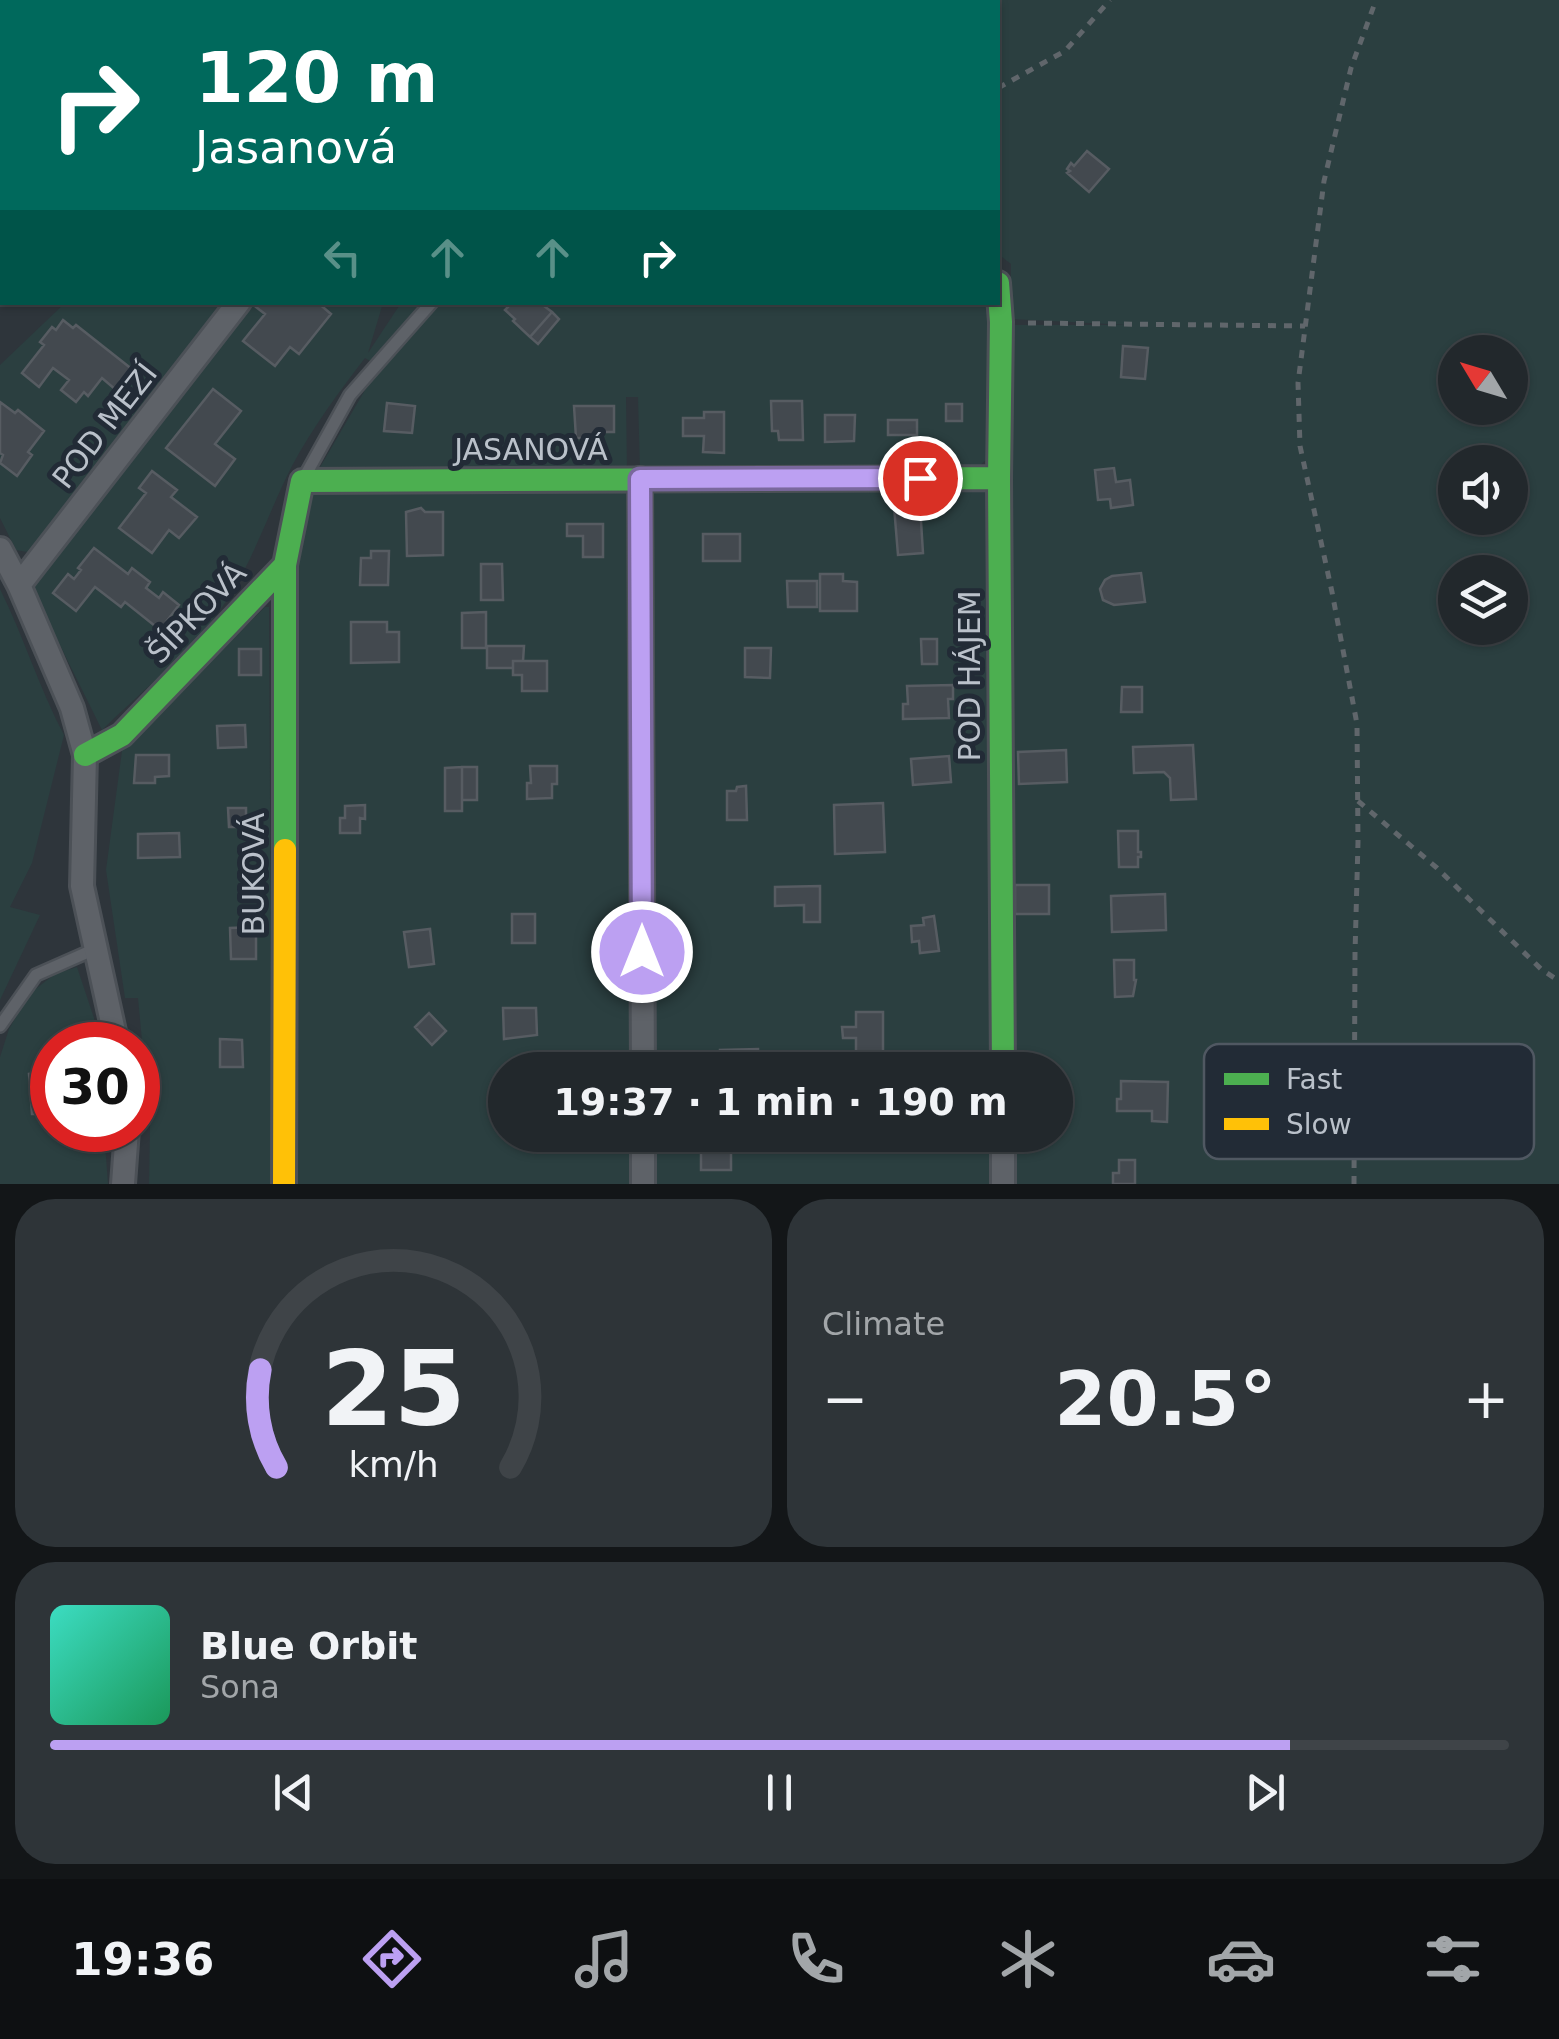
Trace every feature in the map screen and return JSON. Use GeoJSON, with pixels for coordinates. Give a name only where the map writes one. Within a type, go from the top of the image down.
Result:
{"type":"FeatureCollection","features":[{"type":"Feature","properties":{"kind":"street","name":"POD MEZÍ"},"geometry":{"type":"LineString","coordinates":[[19,585],[237,305]]}},
{"type":"Feature","properties":{"kind":"street","name":"POD HÁJEM"},"geometry":{"type":"LineString","coordinates":[[1000,305],[1002,1052]]}},
{"type":"Feature","properties":{"kind":"street","name":"JASANOVÁ"},"geometry":{"type":"LineString","coordinates":[[302,481],[1000,478]]}},
{"type":"Feature","properties":{"kind":"street"},"geometry":{"type":"LineString","coordinates":[[640,479],[643,1052]]}},
{"type":"Feature","properties":{"kind":"street","name":"ŠÍPKOVÁ"},"geometry":{"type":"LineString","coordinates":[[85,755],[122,735],[285,565],[302,481]]}},
{"type":"Feature","properties":{"kind":"street"},"geometry":{"type":"LineString","coordinates":[[0,549],[72,708],[85,755],[82,886],[112,1022]]}},
{"type":"Feature","properties":{"kind":"street","name":"BUKOVÁ"},"geometry":{"type":"LineString","coordinates":[[284,1184],[285,565]]}},
{"type":"Feature","properties":{"kind":"street"},"geometry":{"type":"LineString","coordinates":[[123,1184],[125,1152]]}},
{"type":"Feature","properties":{"kind":"street"},"geometry":{"type":"LineString","coordinates":[[643,1152],[643,1184]]}},
{"type":"Feature","properties":{"kind":"street"},"geometry":{"type":"LineString","coordinates":[[1003,1152],[1003,1184]]}},
{"type":"Feature","properties":{"kind":"lane"},"geometry":{"type":"LineString","coordinates":[[302,481],[350,395],[429,305]]}},
{"type":"Feature","properties":{"kind":"lane"},"geometry":{"type":"LineString","coordinates":[[0,1026],[36,975],[95,948]]}},
{"type":"Feature","properties":{"kind":"path"},"geometry":{"type":"LineString","coordinates":[[1000,87],[1064,51],[1110,0]]}},
{"type":"Feature","properties":{"kind":"path"},"geometry":{"type":"LineString","coordinates":[[1355,1044],[1357,724],[1300,446],[1298,383],[1324,181],[1351,68],[1376,0]]}},
{"type":"Feature","properties":{"kind":"path"},"geometry":{"type":"LineString","coordinates":[[1001,322],[1305,326]]}},
{"type":"Feature","properties":{"kind":"path"},"geometry":{"type":"LineString","coordinates":[[1358,801],[1437,868],[1541,969],[1559,981]]}},
{"type":"Feature","properties":{"kind":"path"},"geometry":{"type":"LineString","coordinates":[[1354,1159],[1354,1184]]}},
{"type":"Feature","properties":{"kind":"green space"},"geometry":{"type":"Polygon","coordinates":[[[1000,0],[1559,0],[1559,1184],[1016,1184],[1016,1152],[1073,1152],[1073,1052],[1016,1052],[1011,325],[1130,325],[1011,319],[1011,264],[1000,256],[1000,0]]]}},
{"type":"Feature","properties":{"kind":"green space"},"geometry":{"type":"Polygon","coordinates":[[[63,305],[225,305],[33,553],[16,550],[0,518],[0,365],[63,305]]]}},
{"type":"Feature","properties":{"kind":"green space"},"geometry":{"type":"Polygon","coordinates":[[[251,305],[382,305],[368,353],[400,305],[987,305],[988,458],[973,472],[640,472],[638,397],[626,397],[627,472],[316,474],[379,366],[365,358],[300,452],[247,565],[216,616],[102,730],[33,586],[251,305]]]}},
{"type":"Feature","properties":{"kind":"green space"},"geometry":{"type":"Polygon","coordinates":[[[988,482],[990,1052],[655,1052],[652,484],[988,482]]]}},
{"type":"Feature","properties":{"kind":"green space"},"geometry":{"type":"Polygon","coordinates":[[[628,484],[630,1052],[488,1052],[488,1152],[631,1152],[631,1184],[296,1184],[291,571],[304,494],[628,484]]]}},
{"type":"Feature","properties":{"kind":"green space"},"geometry":{"type":"Polygon","coordinates":[[[0,589],[64,735],[32,863],[10,907],[40,915],[0,1000],[0,589]]]}},
{"type":"Feature","properties":{"kind":"green space"},"geometry":{"type":"Polygon","coordinates":[[[269,607],[272,1184],[149,1184],[150,1152],[160,1152],[160,1022],[140,1022],[138,998],[125,998],[106,870],[122,751],[269,607]]]}},
{"type":"Feature","properties":{"kind":"green space"},"geometry":{"type":"Polygon","coordinates":[[[77,967],[94,1022],[30,1022],[30,1152],[106,1152],[108,1184],[0,1184],[0,1057],[9,1029],[29,994],[55,974],[77,967]]]}},
{"type":"Feature","properties":{"kind":"green space"},"geometry":{"type":"Polygon","coordinates":[[[655,1152],[990,1152],[990,1184],[655,1184],[655,1152]]]}},
{"type":"Feature","properties":{"kind":"building"},"geometry":{"type":"Polygon","coordinates":[[[1087,151],[1109,169],[1089,192],[1067,173],[1071,163],[1074,166],[1087,151]]]}},
{"type":"Feature","properties":{"kind":"building"},"geometry":{"type":"Polygon","coordinates":[[[320,305],[331,314],[299,354],[290,347],[275,366],[243,341],[265,314],[256,307],[320,305]]]}},
{"type":"Feature","properties":{"kind":"building"},"geometry":{"type":"Polygon","coordinates":[[[510,305],[545,305],[552,312],[530,337],[505,310],[510,305]]]}},
{"type":"Feature","properties":{"kind":"building"},"geometry":{"type":"Polygon","coordinates":[[[552,312],[559,319],[538,344],[530,337],[552,312]]]}},
{"type":"Feature","properties":{"kind":"building"},"geometry":{"type":"Polygon","coordinates":[[[63,320],[73,328],[76,325],[133,370],[116,390],[102,378],[88,396],[84,392],[76,402],[61,390],[69,380],[53,368],[39,387],[22,373],[44,345],[40,342],[63,320]]]}},
{"type":"Feature","properties":{"kind":"building"},"geometry":{"type":"Polygon","coordinates":[[[1123,346],[1148,348],[1145,379],[1121,377],[1123,346]]]}},
{"type":"Feature","properties":{"kind":"building"},"geometry":{"type":"Polygon","coordinates":[[[213,389],[241,411],[215,444],[235,459],[215,486],[166,448],[213,389]]]}},
{"type":"Feature","properties":{"kind":"building"},"geometry":{"type":"Polygon","coordinates":[[[771,401],[802,401],[803,440],[779,440],[778,431],[772,431],[771,401]]]}},
{"type":"Feature","properties":{"kind":"building"},"geometry":{"type":"Polygon","coordinates":[[[0,402],[15,413],[18,410],[44,431],[17,476],[0,463],[0,402]]]}},
{"type":"Feature","properties":{"kind":"building"},"geometry":{"type":"Polygon","coordinates":[[[387,403],[415,406],[412,433],[384,431],[387,403]]]}},
{"type":"Feature","properties":{"kind":"building"},"geometry":{"type":"Polygon","coordinates":[[[946,404],[962,404],[962,421],[946,421],[946,404]]]}},
{"type":"Feature","properties":{"kind":"building"},"geometry":{"type":"Polygon","coordinates":[[[574,406],[614,406],[614,432],[599,432],[600,445],[586,445],[586,438],[576,438],[574,406]]]}},
{"type":"Feature","properties":{"kind":"building"},"geometry":{"type":"Polygon","coordinates":[[[704,412],[724,412],[724,453],[703,452],[704,436],[683,436],[683,418],[704,418],[704,412]]]}},
{"type":"Feature","properties":{"kind":"building"},"geometry":{"type":"Polygon","coordinates":[[[825,415],[855,415],[854,441],[825,442],[825,415]]]}},
{"type":"Feature","properties":{"kind":"building"},"geometry":{"type":"Polygon","coordinates":[[[888,420],[917,420],[917,435],[888,435],[888,420]]]}},
{"type":"Feature","properties":{"kind":"building"},"geometry":{"type":"Polygon","coordinates":[[[1114,468],[1116,482],[1130,480],[1133,505],[1111,508],[1110,499],[1098,500],[1095,470],[1114,468]]]}},
{"type":"Feature","properties":{"kind":"building"},"geometry":{"type":"Polygon","coordinates":[[[152,471],[177,490],[171,497],[197,517],[179,538],[169,530],[152,553],[119,528],[146,493],[139,488],[152,471]]]}},
{"type":"Feature","properties":{"kind":"building"},"geometry":{"type":"Polygon","coordinates":[[[920,505],[923,553],[898,555],[894,506],[920,505]]]}},
{"type":"Feature","properties":{"kind":"building"},"geometry":{"type":"Polygon","coordinates":[[[421,508],[425,512],[443,512],[443,555],[407,556],[406,512],[421,508]]]}},
{"type":"Feature","properties":{"kind":"building"},"geometry":{"type":"Polygon","coordinates":[[[567,524],[603,524],[603,557],[583,557],[583,536],[567,536],[567,524]]]}},
{"type":"Feature","properties":{"kind":"building"},"geometry":{"type":"Polygon","coordinates":[[[703,534],[740,534],[740,561],[703,561],[703,534]]]}},
{"type":"Feature","properties":{"kind":"building"},"geometry":{"type":"Polygon","coordinates":[[[94,548],[128,574],[132,568],[150,582],[146,588],[159,598],[163,592],[179,605],[160,630],[125,602],[121,607],[95,587],[76,611],[53,593],[68,574],[74,579],[94,548]]]}},
{"type":"Feature","properties":{"kind":"building"},"geometry":{"type":"Polygon","coordinates":[[[371,551],[389,551],[388,585],[360,585],[361,558],[371,558],[371,551]]]}},
{"type":"Feature","properties":{"kind":"building"},"geometry":{"type":"Polygon","coordinates":[[[481,564],[502,564],[503,600],[481,600],[481,564]]]}},
{"type":"Feature","properties":{"kind":"building"},"geometry":{"type":"Polygon","coordinates":[[[1141,573],[1145,602],[1114,605],[1103,600],[1100,589],[1105,580],[1141,573]]]}},
{"type":"Feature","properties":{"kind":"building"},"geometry":{"type":"Polygon","coordinates":[[[820,574],[843,574],[843,581],[857,582],[857,611],[820,611],[820,574]]]}},
{"type":"Feature","properties":{"kind":"building"},"geometry":{"type":"Polygon","coordinates":[[[787,581],[817,581],[817,607],[788,607],[787,581]]]}},
{"type":"Feature","properties":{"kind":"building"},"geometry":{"type":"Polygon","coordinates":[[[486,612],[486,648],[462,648],[462,613],[486,612]]]}},
{"type":"Feature","properties":{"kind":"building"},"geometry":{"type":"Polygon","coordinates":[[[351,622],[387,622],[387,632],[399,632],[399,662],[351,663],[351,622]]]}},
{"type":"Feature","properties":{"kind":"building"},"geometry":{"type":"Polygon","coordinates":[[[921,639],[937,639],[937,664],[922,664],[921,639]]]}},
{"type":"Feature","properties":{"kind":"building"},"geometry":{"type":"Polygon","coordinates":[[[487,646],[524,646],[523,661],[513,661],[513,668],[487,668],[487,646]]]}},
{"type":"Feature","properties":{"kind":"building"},"geometry":{"type":"Polygon","coordinates":[[[745,648],[771,648],[770,678],[745,677],[745,648]]]}},
{"type":"Feature","properties":{"kind":"building"},"geometry":{"type":"Polygon","coordinates":[[[239,649],[261,649],[261,675],[239,675],[239,649]]]}},
{"type":"Feature","properties":{"kind":"building"},"geometry":{"type":"Polygon","coordinates":[[[513,661],[547,661],[547,691],[522,691],[522,675],[513,675],[513,661]]]}},
{"type":"Feature","properties":{"kind":"building"},"geometry":{"type":"Polygon","coordinates":[[[953,685],[953,699],[948,699],[949,718],[903,719],[903,704],[908,704],[907,686],[953,685]]]}},
{"type":"Feature","properties":{"kind":"building"},"geometry":{"type":"Polygon","coordinates":[[[1122,687],[1142,687],[1142,712],[1121,712],[1122,687]]]}},
{"type":"Feature","properties":{"kind":"building"},"geometry":{"type":"Polygon","coordinates":[[[245,725],[246,747],[218,748],[217,726],[245,725]]]}},
{"type":"Feature","properties":{"kind":"building"},"geometry":{"type":"Polygon","coordinates":[[[1193,745],[1196,799],[1171,800],[1170,778],[1164,772],[1134,773],[1133,747],[1193,745]]]}},
{"type":"Feature","properties":{"kind":"building"},"geometry":{"type":"Polygon","coordinates":[[[1066,750],[1067,782],[1019,784],[1018,752],[1066,750]]]}},
{"type":"Feature","properties":{"kind":"building"},"geometry":{"type":"Polygon","coordinates":[[[136,755],[169,755],[169,776],[155,777],[155,783],[134,783],[136,755]]]}},
{"type":"Feature","properties":{"kind":"building"},"geometry":{"type":"Polygon","coordinates":[[[949,756],[951,782],[913,785],[911,759],[949,756]]]}},
{"type":"Feature","properties":{"kind":"building"},"geometry":{"type":"Polygon","coordinates":[[[530,766],[557,766],[552,798],[527,799],[530,766]]]}},
{"type":"Feature","properties":{"kind":"building"},"geometry":{"type":"Polygon","coordinates":[[[462,767],[477,767],[477,800],[462,800],[462,767]]]}},
{"type":"Feature","properties":{"kind":"building"},"geometry":{"type":"Polygon","coordinates":[[[462,767],[462,811],[445,811],[445,768],[462,767]]]}},
{"type":"Feature","properties":{"kind":"building"},"geometry":{"type":"Polygon","coordinates":[[[746,786],[747,820],[727,820],[727,791],[746,786]]]}},
{"type":"Feature","properties":{"kind":"building"},"geometry":{"type":"Polygon","coordinates":[[[883,803],[885,852],[835,854],[834,805],[883,803]]]}},
{"type":"Feature","properties":{"kind":"building"},"geometry":{"type":"Polygon","coordinates":[[[365,805],[360,833],[340,833],[345,806],[365,805]]]}},
{"type":"Feature","properties":{"kind":"building"},"geometry":{"type":"Polygon","coordinates":[[[228,808],[246,808],[246,827],[229,827],[228,808]]]}},
{"type":"Feature","properties":{"kind":"building"},"geometry":{"type":"Polygon","coordinates":[[[1118,831],[1138,831],[1138,867],[1119,867],[1118,831]]]}},
{"type":"Feature","properties":{"kind":"building"},"geometry":{"type":"Polygon","coordinates":[[[179,833],[180,857],[138,858],[138,834],[179,833]]]}},
{"type":"Feature","properties":{"kind":"building"},"geometry":{"type":"Polygon","coordinates":[[[1015,885],[1049,885],[1049,914],[1015,914],[1015,885]]]}},
{"type":"Feature","properties":{"kind":"building"},"geometry":{"type":"Polygon","coordinates":[[[820,886],[820,922],[804,922],[804,905],[775,906],[775,887],[820,886]]]}},
{"type":"Feature","properties":{"kind":"building"},"geometry":{"type":"Polygon","coordinates":[[[1165,894],[1166,930],[1112,932],[1111,896],[1165,894]]]}},
{"type":"Feature","properties":{"kind":"building"},"geometry":{"type":"Polygon","coordinates":[[[512,914],[535,914],[535,943],[512,943],[512,914]]]}},
{"type":"Feature","properties":{"kind":"building"},"geometry":{"type":"Polygon","coordinates":[[[934,916],[939,951],[920,953],[919,941],[912,942],[911,926],[924,925],[923,918],[934,916]]]}},
{"type":"Feature","properties":{"kind":"building"},"geometry":{"type":"Polygon","coordinates":[[[256,927],[256,959],[231,959],[230,928],[256,927]]]}},
{"type":"Feature","properties":{"kind":"building"},"geometry":{"type":"Polygon","coordinates":[[[430,929],[434,964],[409,967],[404,932],[430,929]]]}},
{"type":"Feature","properties":{"kind":"building"},"geometry":{"type":"Polygon","coordinates":[[[1114,960],[1134,960],[1133,996],[1115,997],[1114,960]]]}},
{"type":"Feature","properties":{"kind":"building"},"geometry":{"type":"Polygon","coordinates":[[[503,1008],[536,1008],[537,1035],[504,1039],[503,1008]]]}},
{"type":"Feature","properties":{"kind":"building"},"geometry":{"type":"Polygon","coordinates":[[[856,1012],[883,1012],[883,1052],[856,1052],[856,1038],[843,1038],[842,1027],[856,1027],[856,1012]]]}},
{"type":"Feature","properties":{"kind":"building"},"geometry":{"type":"Polygon","coordinates":[[[429,1013],[446,1031],[432,1045],[415,1027],[429,1013]]]}},
{"type":"Feature","properties":{"kind":"building"},"geometry":{"type":"Polygon","coordinates":[[[220,1039],[242,1040],[243,1067],[220,1067],[220,1039]]]}},
{"type":"Feature","properties":{"kind":"building"},"geometry":{"type":"Polygon","coordinates":[[[758,1049],[758,1052],[720,1052],[758,1049]]]}},
{"type":"Feature","properties":{"kind":"building"},"geometry":{"type":"Polygon","coordinates":[[[1121,1081],[1168,1082],[1167,1122],[1152,1121],[1152,1111],[1117,1111],[1121,1081]]]}},
{"type":"Feature","properties":{"kind":"building"},"geometry":{"type":"Polygon","coordinates":[[[701,1152],[731,1152],[731,1170],[701,1170],[701,1152]]]}},
{"type":"Feature","properties":{"kind":"building"},"geometry":{"type":"Polygon","coordinates":[[[1119,1160],[1135,1160],[1135,1184],[1113,1184],[1113,1173],[1119,1173],[1119,1160]]]}},
{"type":"Feature","properties":{"kind":"traffic: fast"},"geometry":{"type":"LineString","coordinates":[[1000,305],[1003,1052]]}},
{"type":"Feature","properties":{"kind":"traffic: fast"},"geometry":{"type":"LineString","coordinates":[[85,755],[122,735],[285,565],[302,481],[999,478]]}},
{"type":"Feature","properties":{"kind":"traffic: fast"},"geometry":{"type":"LineString","coordinates":[[285,565],[285,850]]}},
{"type":"Feature","properties":{"kind":"traffic: slow"},"geometry":{"type":"LineString","coordinates":[[284,1184],[285,850]]}},
{"type":"Feature","properties":{"kind":"route"},"geometry":{"type":"LineString","coordinates":[[642,952],[640,479],[920,478]]}}]}
